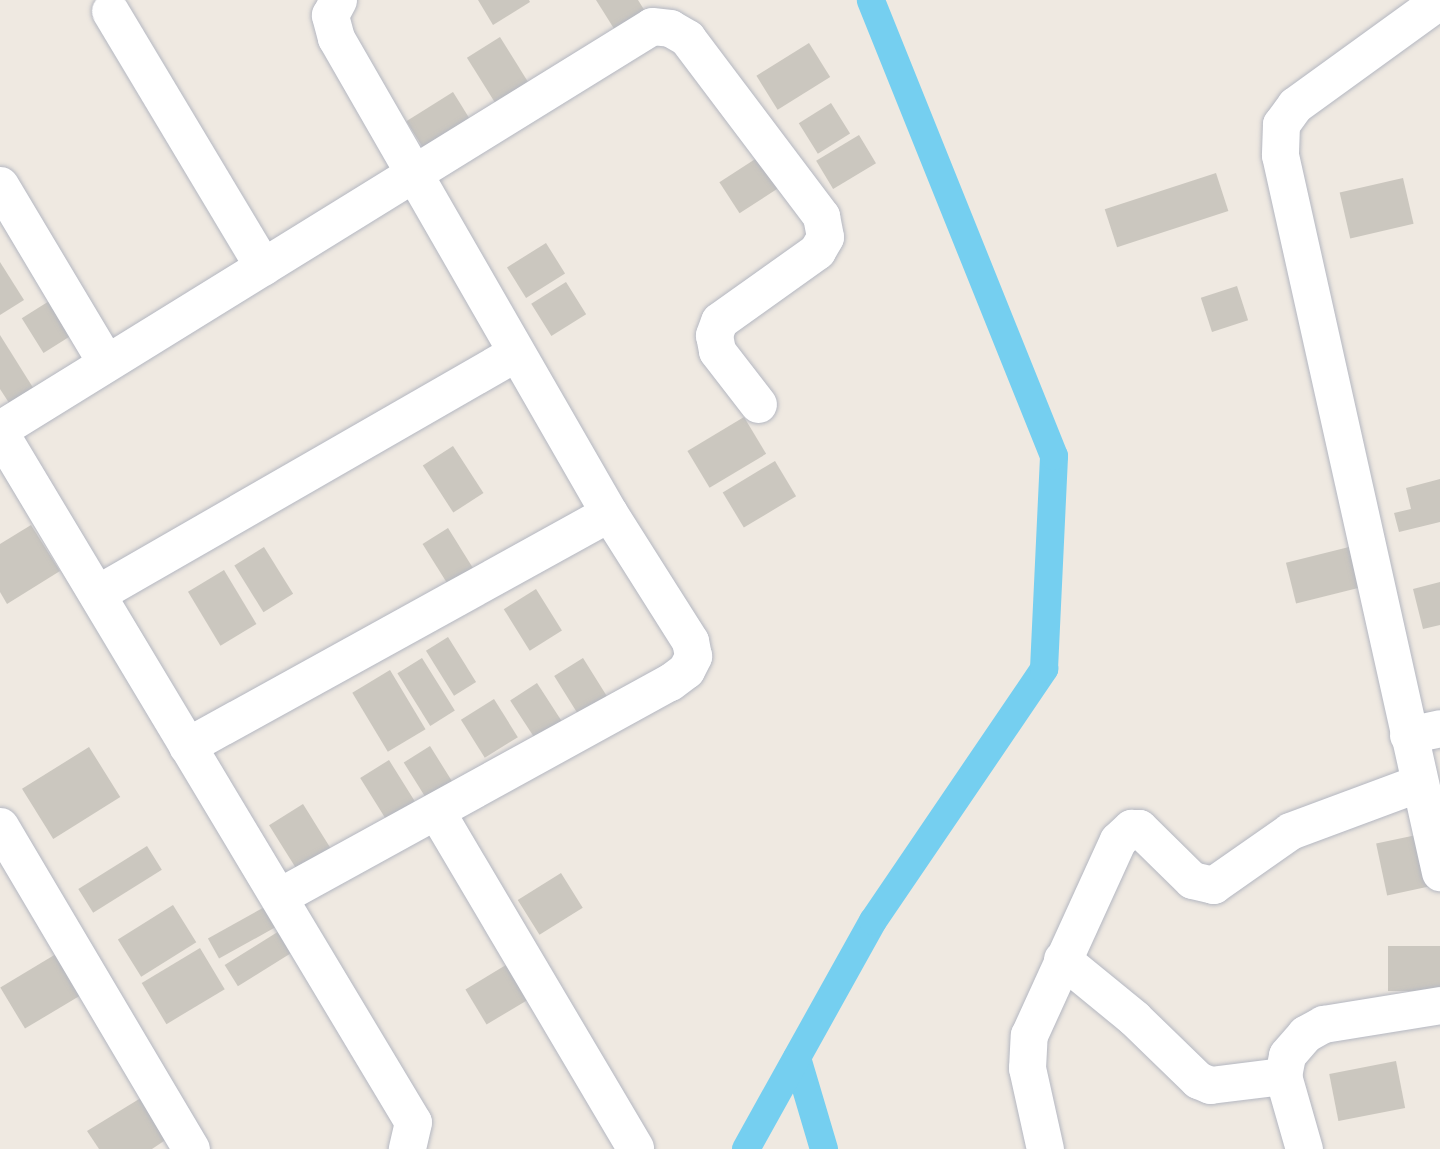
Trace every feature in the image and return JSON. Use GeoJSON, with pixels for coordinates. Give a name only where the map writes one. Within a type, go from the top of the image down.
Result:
{"type":"FeatureCollection","features":[{"type":"Feature","properties":{"kind":"street"},"geometry":{"type":"LineString","coordinates":[[280,896],[685,670],[693,656],[690,641],[609,513],[336,38],[330,15],[338,0]]}},
{"type":"Feature","properties":{"kind":"street"},"geometry":{"type":"LineString","coordinates":[[1440,0],[1295,105],[1281,124],[1280,155],[1424,732],[1419,783],[1440,872]]}},
{"type":"Feature","properties":{"kind":"street"},"geometry":{"type":"LineString","coordinates":[[110,11],[262,267]]}},
{"type":"Feature","properties":{"kind":"street"},"geometry":{"type":"LineString","coordinates":[[407,1149],[412,1122],[280,896],[187,746],[0,431],[106,361],[414,175],[652,26],[670,28],[687,37],[821,216],[825,237],[817,251],[719,321],[714,335],[717,351],[758,404]]}},
{"type":"Feature","properties":{"kind":"street"},"geometry":{"type":"LineString","coordinates":[[2,194],[106,361]]}},
{"type":"Feature","properties":{"kind":"street"},"geometry":{"type":"LineString","coordinates":[[98,593],[516,353]]}},
{"type":"Feature","properties":{"kind":"street"},"geometry":{"type":"LineString","coordinates":[[187,746],[609,513]]}},
{"type":"Feature","properties":{"kind":"street"},"geometry":{"type":"LineString","coordinates":[[1045,1149],[1027,1068],[1029,1035],[1118,840],[1131,828],[1156,841],[1192,880],[1213,885],[1290,831],[1419,783]]}},
{"type":"Feature","properties":{"kind":"street"},"geometry":{"type":"LineString","coordinates":[[436,811],[635,1148]]}},
{"type":"Feature","properties":{"kind":"street"},"geometry":{"type":"LineString","coordinates":[[0,826],[191,1149]]}},
{"type":"Feature","properties":{"kind":"street"},"geometry":{"type":"LineString","coordinates":[[1062,959],[1134,1018],[1198,1080],[1210,1085],[1283,1076]]}},
{"type":"Feature","properties":{"kind":"street"},"geometry":{"type":"LineString","coordinates":[[1304,1149],[1283,1076],[1287,1055],[1305,1034],[1323,1024],[1440,1005]]}},
{"type":"Feature","properties":{"kind":"building"},"geometry":{"type":"Polygon","coordinates":[[[478,0],[529,0],[530,2],[493,25],[478,0]]]}},
{"type":"Feature","properties":{"kind":"building"},"geometry":{"type":"Polygon","coordinates":[[[596,0],[638,0],[648,16],[618,35],[596,0]]]}},
{"type":"Feature","properties":{"kind":"building"},"geometry":{"type":"Polygon","coordinates":[[[500,37],[532,88],[499,109],[467,58],[500,37]]]}},
{"type":"Feature","properties":{"kind":"building"},"geometry":{"type":"Polygon","coordinates":[[[809,43],[830,77],[778,110],[756,76],[809,43]]]}},
{"type":"Feature","properties":{"kind":"building"},"geometry":{"type":"Polygon","coordinates":[[[453,92],[474,126],[428,155],[406,121],[453,92]]]}},
{"type":"Feature","properties":{"kind":"building"},"geometry":{"type":"Polygon","coordinates":[[[831,103],[850,134],[818,154],[799,123],[831,103]]]}},
{"type":"Feature","properties":{"kind":"building"},"geometry":{"type":"Polygon","coordinates":[[[859,135],[876,163],[833,189],[816,161],[859,135]]]}},
{"type":"Feature","properties":{"kind":"building"},"geometry":{"type":"Polygon","coordinates":[[[763,154],[783,185],[740,213],[719,182],[763,154]]]}},
{"type":"Feature","properties":{"kind":"building"},"geometry":{"type":"Polygon","coordinates":[[[1216,173],[1228,211],[1117,247],[1105,209],[1216,173]]]}},
{"type":"Feature","properties":{"kind":"building"},"geometry":{"type":"Polygon","coordinates":[[[1403,178],[1414,224],[1350,238],[1340,193],[1403,178]]]}},
{"type":"Feature","properties":{"kind":"building"},"geometry":{"type":"Polygon","coordinates":[[[546,243],[565,274],[526,298],[507,267],[546,243]]]}},
{"type":"Feature","properties":{"kind":"building"},"geometry":{"type":"Polygon","coordinates":[[[0,262],[24,300],[0,315],[0,262]]]}},
{"type":"Feature","properties":{"kind":"building"},"geometry":{"type":"Polygon","coordinates":[[[566,282],[586,314],[551,336],[531,304],[566,282]]]}},
{"type":"Feature","properties":{"kind":"building"},"geometry":{"type":"Polygon","coordinates":[[[1237,286],[1248,320],[1212,332],[1201,298],[1237,286]]]}},
{"type":"Feature","properties":{"kind":"building"},"geometry":{"type":"Polygon","coordinates":[[[54,298],[76,333],[44,353],[22,318],[54,298]]]}},
{"type":"Feature","properties":{"kind":"building"},"geometry":{"type":"Polygon","coordinates":[[[0,335],[37,394],[13,409],[0,389],[0,335]]]}},
{"type":"Feature","properties":{"kind":"building"},"geometry":{"type":"Polygon","coordinates":[[[744,417],[766,454],[710,488],[687,451],[744,417]]]}},
{"type":"Feature","properties":{"kind":"building"},"geometry":{"type":"Polygon","coordinates":[[[453,446],[483,493],[453,513],[423,466],[453,446]]]}},
{"type":"Feature","properties":{"kind":"building"},"geometry":{"type":"Polygon","coordinates":[[[775,461],[796,496],[744,528],[723,492],[775,461]]]}},
{"type":"Feature","properties":{"kind":"building"},"geometry":{"type":"Polygon","coordinates":[[[1440,479],[1440,522],[1399,532],[1394,513],[1411,509],[1406,488],[1440,479]]]}},
{"type":"Feature","properties":{"kind":"building"},"geometry":{"type":"Polygon","coordinates":[[[31,525],[60,571],[7,604],[0,592],[0,544],[31,525]]]}},
{"type":"Feature","properties":{"kind":"building"},"geometry":{"type":"Polygon","coordinates":[[[448,528],[477,575],[452,591],[423,544],[448,528]]]}},
{"type":"Feature","properties":{"kind":"building"},"geometry":{"type":"Polygon","coordinates":[[[264,547],[293,594],[263,612],[234,566],[264,547]]]}},
{"type":"Feature","properties":{"kind":"building"},"geometry":{"type":"Polygon","coordinates":[[[1349,547],[1359,588],[1296,603],[1286,563],[1349,547]]]}},
{"type":"Feature","properties":{"kind":"building"},"geometry":{"type":"Polygon","coordinates":[[[224,570],[256,624],[220,646],[188,592],[224,570]]]}},
{"type":"Feature","properties":{"kind":"building"},"geometry":{"type":"Polygon","coordinates":[[[1440,582],[1440,625],[1423,629],[1413,589],[1440,582]]]}},
{"type":"Feature","properties":{"kind":"building"},"geometry":{"type":"Polygon","coordinates":[[[536,589],[562,631],[530,651],[504,609],[536,589]]]}},
{"type":"Feature","properties":{"kind":"building"},"geometry":{"type":"Polygon","coordinates":[[[448,637],[476,682],[454,696],[426,651],[448,637]]]}},
{"type":"Feature","properties":{"kind":"building"},"geometry":{"type":"Polygon","coordinates":[[[422,658],[455,711],[430,726],[397,673],[422,658]]]}},
{"type":"Feature","properties":{"kind":"building"},"geometry":{"type":"Polygon","coordinates":[[[583,658],[614,708],[585,726],[554,676],[583,658]]]}},
{"type":"Feature","properties":{"kind":"building"},"geometry":{"type":"Polygon","coordinates":[[[390,670],[426,729],[388,752],[352,693],[390,670]]]}},
{"type":"Feature","properties":{"kind":"building"},"geometry":{"type":"Polygon","coordinates":[[[537,683],[564,725],[537,742],[510,700],[537,683]]]}},
{"type":"Feature","properties":{"kind":"building"},"geometry":{"type":"Polygon","coordinates":[[[494,699],[518,737],[485,758],[461,720],[494,699]]]}},
{"type":"Feature","properties":{"kind":"building"},"geometry":{"type":"Polygon","coordinates":[[[430,746],[458,790],[431,807],[404,762],[430,746]]]}},
{"type":"Feature","properties":{"kind":"building"},"geometry":{"type":"Polygon","coordinates":[[[89,747],[120,797],[53,839],[22,789],[89,747]]]}},
{"type":"Feature","properties":{"kind":"building"},"geometry":{"type":"Polygon","coordinates":[[[389,760],[415,802],[386,820],[360,778],[389,760]]]}},
{"type":"Feature","properties":{"kind":"building"},"geometry":{"type":"Polygon","coordinates":[[[303,804],[335,855],[301,876],[269,825],[303,804]]]}},
{"type":"Feature","properties":{"kind":"building"},"geometry":{"type":"Polygon","coordinates":[[[1426,833],[1437,885],[1387,895],[1376,844],[1426,833]]]}},
{"type":"Feature","properties":{"kind":"building"},"geometry":{"type":"Polygon","coordinates":[[[147,846],[162,870],[93,913],[78,889],[147,846]]]}},
{"type":"Feature","properties":{"kind":"building"},"geometry":{"type":"Polygon","coordinates":[[[561,873],[583,908],[539,935],[518,900],[561,873]]]}},
{"type":"Feature","properties":{"kind":"building"},"geometry":{"type":"Polygon","coordinates":[[[270,904],[281,924],[219,959],[208,938],[270,904]]]}},
{"type":"Feature","properties":{"kind":"building"},"geometry":{"type":"Polygon","coordinates":[[[173,905],[196,942],[141,977],[118,939],[173,905]]]}},
{"type":"Feature","properties":{"kind":"building"},"geometry":{"type":"Polygon","coordinates":[[[284,928],[297,949],[238,986],[225,965],[284,928]]]}},
{"type":"Feature","properties":{"kind":"building"},"geometry":{"type":"Polygon","coordinates":[[[1388,946],[1440,946],[1440,991],[1388,991],[1388,946]]]}},
{"type":"Feature","properties":{"kind":"building"},"geometry":{"type":"Polygon","coordinates":[[[200,948],[225,989],[166,1024],[142,983],[200,948]]]}},
{"type":"Feature","properties":{"kind":"building"},"geometry":{"type":"Polygon","coordinates":[[[56,954],[81,995],[25,1029],[0,987],[56,954]]]}},
{"type":"Feature","properties":{"kind":"building"},"geometry":{"type":"Polygon","coordinates":[[[516,959],[537,994],[487,1025],[465,989],[516,959]]]}},
{"type":"Feature","properties":{"kind":"building"},"geometry":{"type":"Polygon","coordinates":[[[1396,1061],[1405,1108],[1338,1121],[1329,1074],[1396,1061]]]}},
{"type":"Feature","properties":{"kind":"building"},"geometry":{"type":"Polygon","coordinates":[[[144,1096],[170,1137],[152,1149],[99,1149],[87,1131],[144,1096]]]}},
{"type":"Feature","properties":{"kind":"waterway"},"geometry":{"type":"LineString","coordinates":[[746,1149],[873,921],[1044,669],[1054,456],[871,0]]}},
{"type":"Feature","properties":{"kind":"waterway"},"geometry":{"type":"LineString","coordinates":[[797,1058],[824,1149]]}}]}
